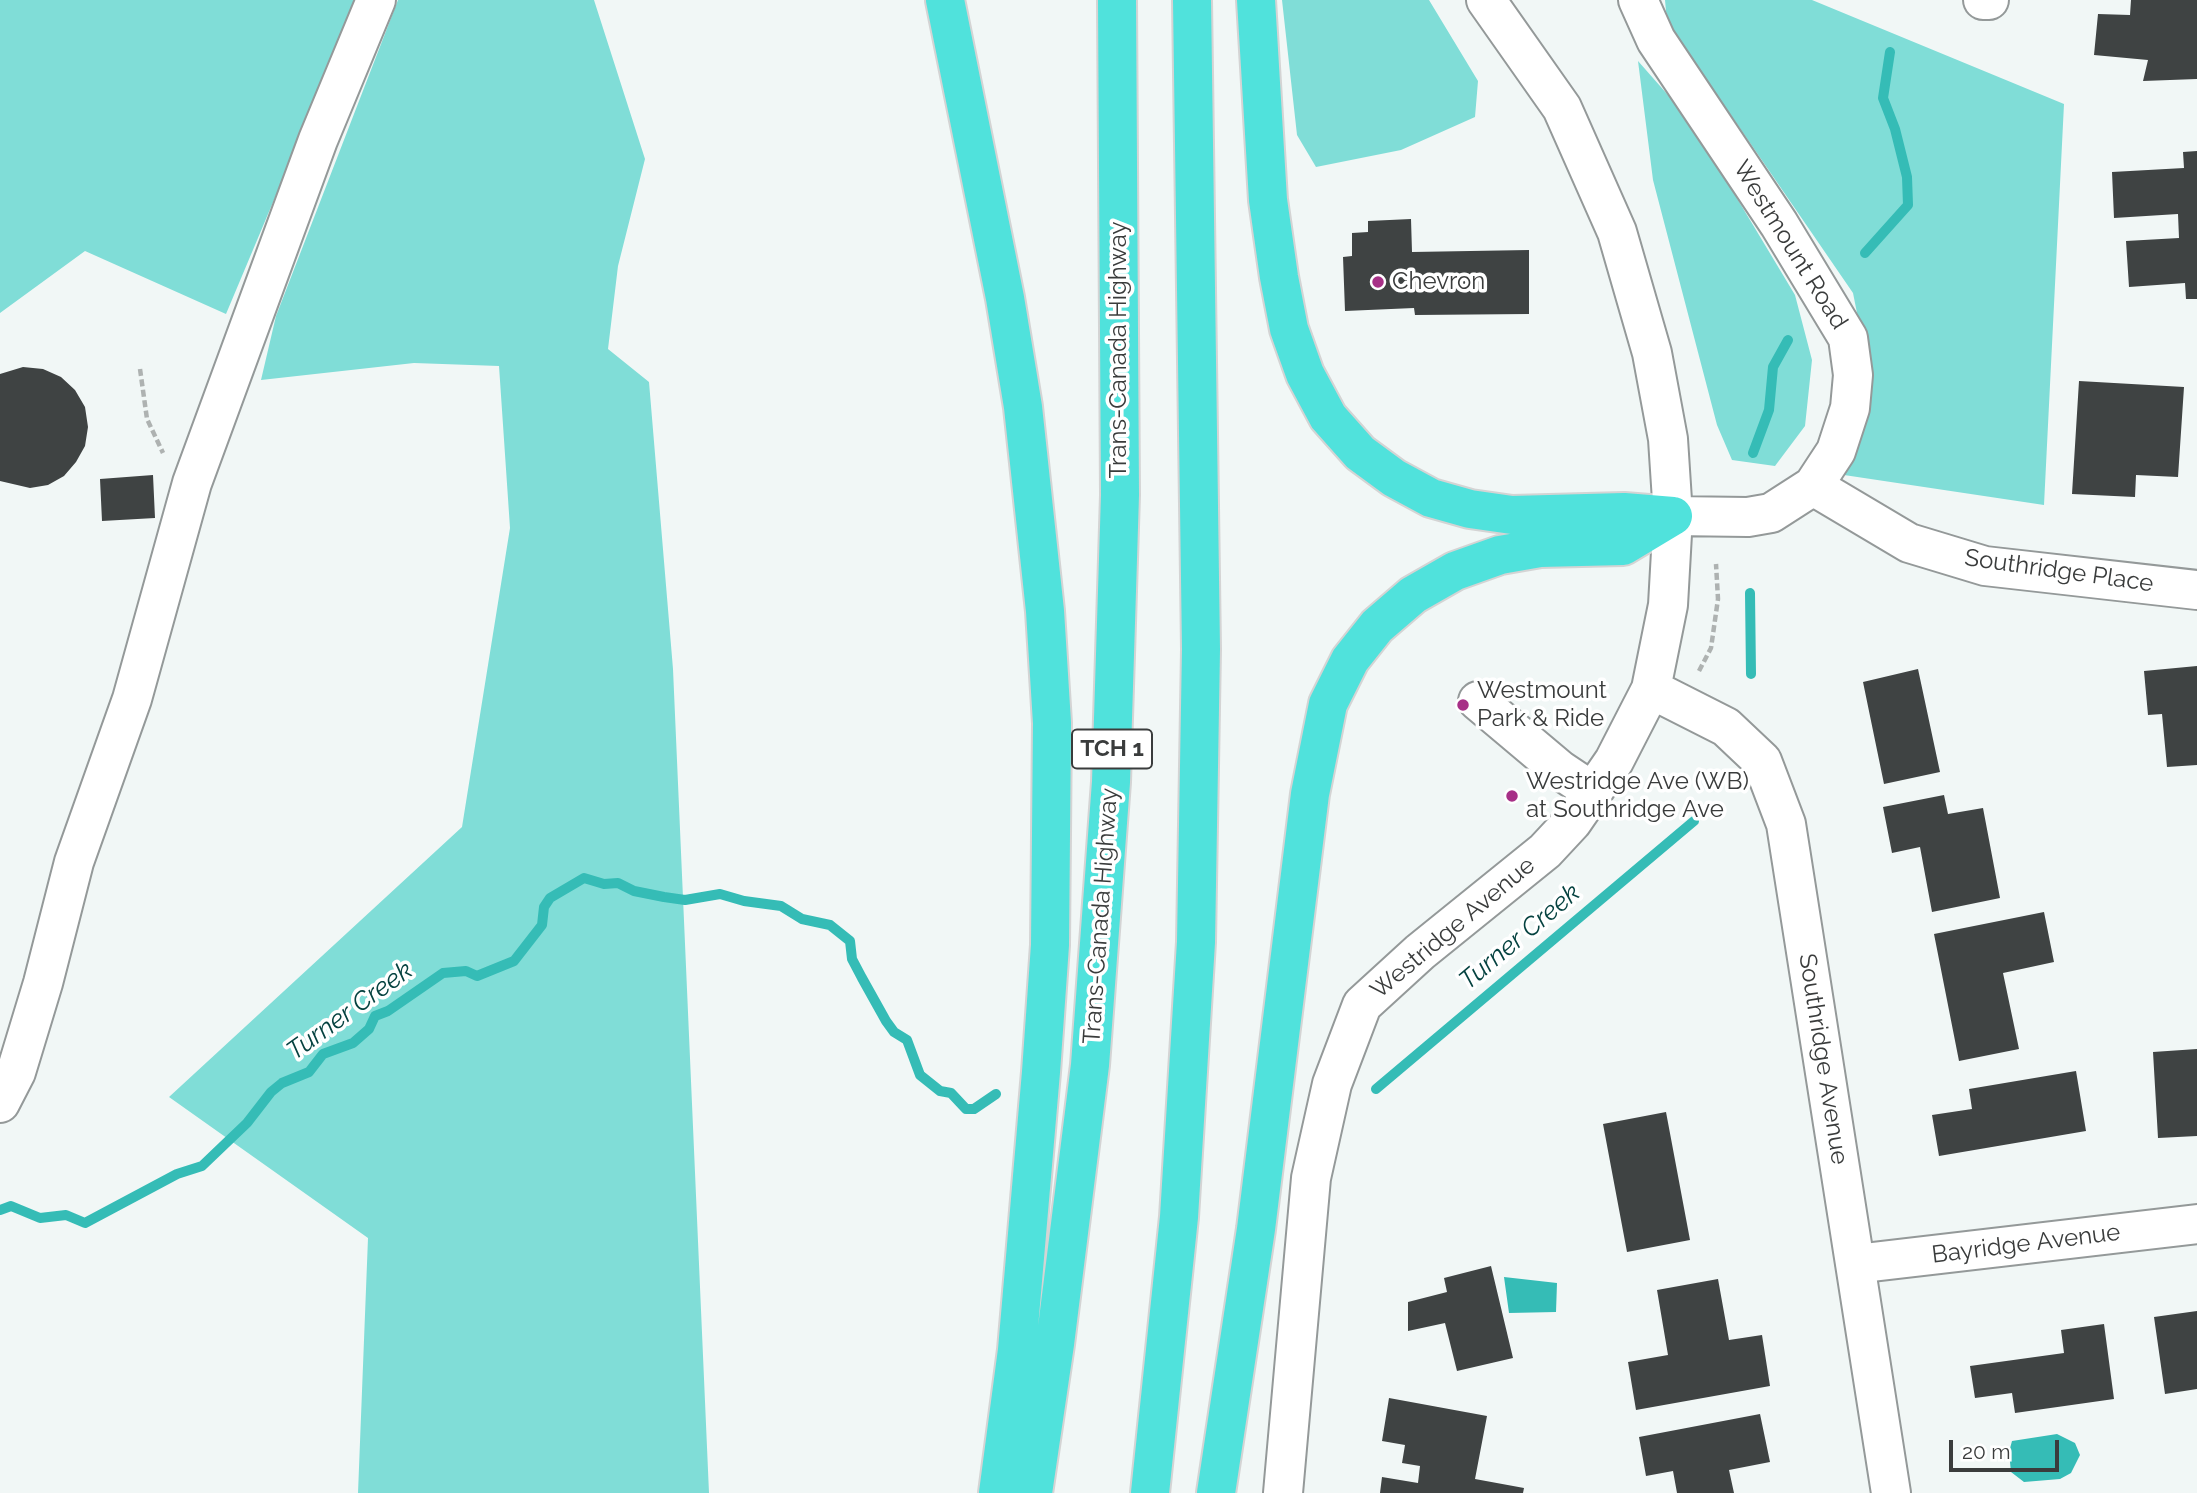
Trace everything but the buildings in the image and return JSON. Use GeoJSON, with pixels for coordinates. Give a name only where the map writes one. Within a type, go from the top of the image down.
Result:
{"type":"FeatureCollection","features":[{"type":"Feature","properties":{"kind":"highway"},"geometry":{"type":"LineString","coordinates":[[946,0],[1005,298],[1023,407],[1045,611],[1052,723],[1050,945],[1018,1337],[998,1493]]}},
{"type":"Feature","properties":{"kind":"highway","name":"Trans-Canada Highway"},"geometry":{"type":"LineString","coordinates":[[1033,1493],[1059,1318],[1090,1065],[1111,782],[1120,495],[1117,0]]}},
{"type":"Feature","properties":{"kind":"highway"},"geometry":{"type":"LineString","coordinates":[[1150,1493],[1179,1217],[1196,942],[1201,636],[1192,0]]}},
{"type":"Feature","properties":{"kind":"highway"},"geometry":{"type":"LineString","coordinates":[[1256,0],[1268,200],[1279,277],[1289,329],[1305,374],[1328,417],[1360,453],[1394,478],[1431,498],[1470,509],[1512,515],[1624,512],[1673,516]]}},
{"type":"Feature","properties":{"kind":"highway"},"geometry":{"type":"LineString","coordinates":[[1216,1493],[1256,1229],[1310,794],[1328,704],[1350,660],[1377,626],[1413,594],[1455,571],[1500,555],[1540,548],[1623,546],[1673,516]]}},
{"type":"Feature","properties":{"kind":"street"},"geometry":{"type":"LineString","coordinates":[[0,1103],[16,1072],[43,983],[74,862],[132,699],[192,483],[318,141],[376,0]]}},
{"type":"Feature","properties":{"kind":"street","name":"Westridge Avenue"},"geometry":{"type":"LineString","coordinates":[[1283,1493],[1311,1178],[1332,1083],[1362,1005],[1420,952],[1545,851],[1572,822],[1614,761],[1666,696],[1673,516],[1668,439],[1652,353],[1617,232],[1562,108],[1486,0]]}},
{"type":"Feature","properties":{"kind":"street","name":"Westmount Road"},"geometry":{"type":"LineString","coordinates":[[1638,0],[1656,40],[1779,224],[1848,338],[1853,375],[1850,408],[1836,451],[1813,486],[1771,513],[1748,517],[1673,516]]}},
{"type":"Feature","properties":{"kind":"street","name":"Southridge Place"},"geometry":{"type":"LineString","coordinates":[[1813,486],[1909,543],[1985,566],[2197,590]]}},
{"type":"Feature","properties":{"kind":"street","name":"Southridge Avenue"},"geometry":{"type":"LineString","coordinates":[[1666,696],[1726,727],[1762,761],[1786,824],[1892,1493]]}},
{"type":"Feature","properties":{"kind":"street"},"geometry":{"type":"LineString","coordinates":[[1478,701],[1560,770],[1593,792]]}},
{"type":"Feature","properties":{"kind":"street","name":"Bayridge Avenue"},"geometry":{"type":"LineString","coordinates":[[1855,1264],[2197,1224]]}},
{"type":"Feature","properties":{"kind":"path"},"geometry":{"type":"LineString","coordinates":[[140,369],[147,419],[171,465],[179,476],[192,483]]}},
{"type":"Feature","properties":{"kind":"path"},"geometry":{"type":"LineString","coordinates":[[1666,696],[1712,648],[1718,600],[1716,564]]}},
{"type":"Feature","properties":{"kind":"shaded area"},"geometry":{"type":"Polygon","coordinates":[[[0,0],[358,0],[226,314],[85,251],[0,313],[0,0]]]}},
{"type":"Feature","properties":{"kind":"shaded area"},"geometry":{"type":"Polygon","coordinates":[[[398,0],[594,0],[645,159],[618,266],[608,349],[649,382],[673,669],[709,1493],[358,1493],[368,1238],[169,1097],[462,827],[510,528],[499,366],[414,363],[261,380],[276,316],[398,0]]]}},
{"type":"Feature","properties":{"kind":"shaded area"},"geometry":{"type":"Polygon","coordinates":[[[1282,0],[1429,0],[1478,81],[1475,117],[1401,150],[1316,167],[1297,135],[1282,0]]]}},
{"type":"Feature","properties":{"kind":"shaded area"},"geometry":{"type":"Polygon","coordinates":[[[1665,0],[1812,0],[2064,104],[2044,505],[1844,475],[1872,388],[1853,293],[1667,22],[1665,0]]]}},
{"type":"Feature","properties":{"kind":"shaded area"},"geometry":{"type":"Polygon","coordinates":[[[1638,61],[1690,120],[1795,295],[1812,360],[1805,426],[1775,466],[1732,460],[1717,425],[1653,180],[1638,61]]]}},
{"type":"Feature","properties":{"kind":"shaded area"},"geometry":{"type":"Polygon","coordinates":[[[1504,1277],[1557,1283],[1556,1312],[1509,1313],[1504,1277]]]}},
{"type":"Feature","properties":{"kind":"shaded area"},"geometry":{"type":"Polygon","coordinates":[[[2057,1434],[2075,1443],[2080,1455],[2071,1473],[2060,1479],[2024,1482],[2011,1472],[2009,1452],[2012,1441],[2057,1434]]]}},
{"type":"Feature","properties":{"kind":"waterway","name":"Turner Creek"},"geometry":{"type":"LineString","coordinates":[[1865,253],[1908,205],[1907,177],[1895,129],[1883,98],[1890,52]]}},
{"type":"Feature","properties":{"kind":"waterway","name":"Turner Creek"},"geometry":{"type":"LineString","coordinates":[[1753,453],[1769,410],[1773,367],[1788,340]]}},
{"type":"Feature","properties":{"kind":"waterway","name":"Turner Creek"},"geometry":{"type":"LineString","coordinates":[[1750,593],[1751,674]]}},
{"type":"Feature","properties":{"kind":"waterway","name":"Turner Creek"},"geometry":{"type":"LineString","coordinates":[[1376,1089],[1694,821]]}},
{"type":"Feature","properties":{"kind":"waterway","name":"Turner Creek"},"geometry":{"type":"LineString","coordinates":[[0,1210],[11,1206],[40,1218],[66,1215],[85,1223],[177,1174],[202,1166],[247,1123],[271,1092],[282,1083],[309,1072],[323,1054],[353,1043],[369,1029],[375,1016],[388,1011],[443,973],[466,971],[477,976],[514,961],[542,925],[544,907],[550,898],[584,878],[604,884],[618,883],[634,891],[685,900],[720,894],[744,901],[781,906],[802,919],[830,925],[850,941],[852,959],[886,1021],[894,1032],[907,1040],[920,1075],[940,1091],[951,1093],[966,1109],[974,1109],[996,1094]]}},
{"type":"Feature","properties":{"kind":"place","name":"Chevron"},"geometry":{"type":"Point","coordinates":[1378,282]}},
{"type":"Feature","properties":{"kind":"place","name":"Westmount Park & Ride"},"geometry":{"type":"Point","coordinates":[1463,705]}},
{"type":"Feature","properties":{"kind":"place","name":"Westridge Ave (WB) at Southridge Ave"},"geometry":{"type":"Point","coordinates":[1512,796]}}]}
